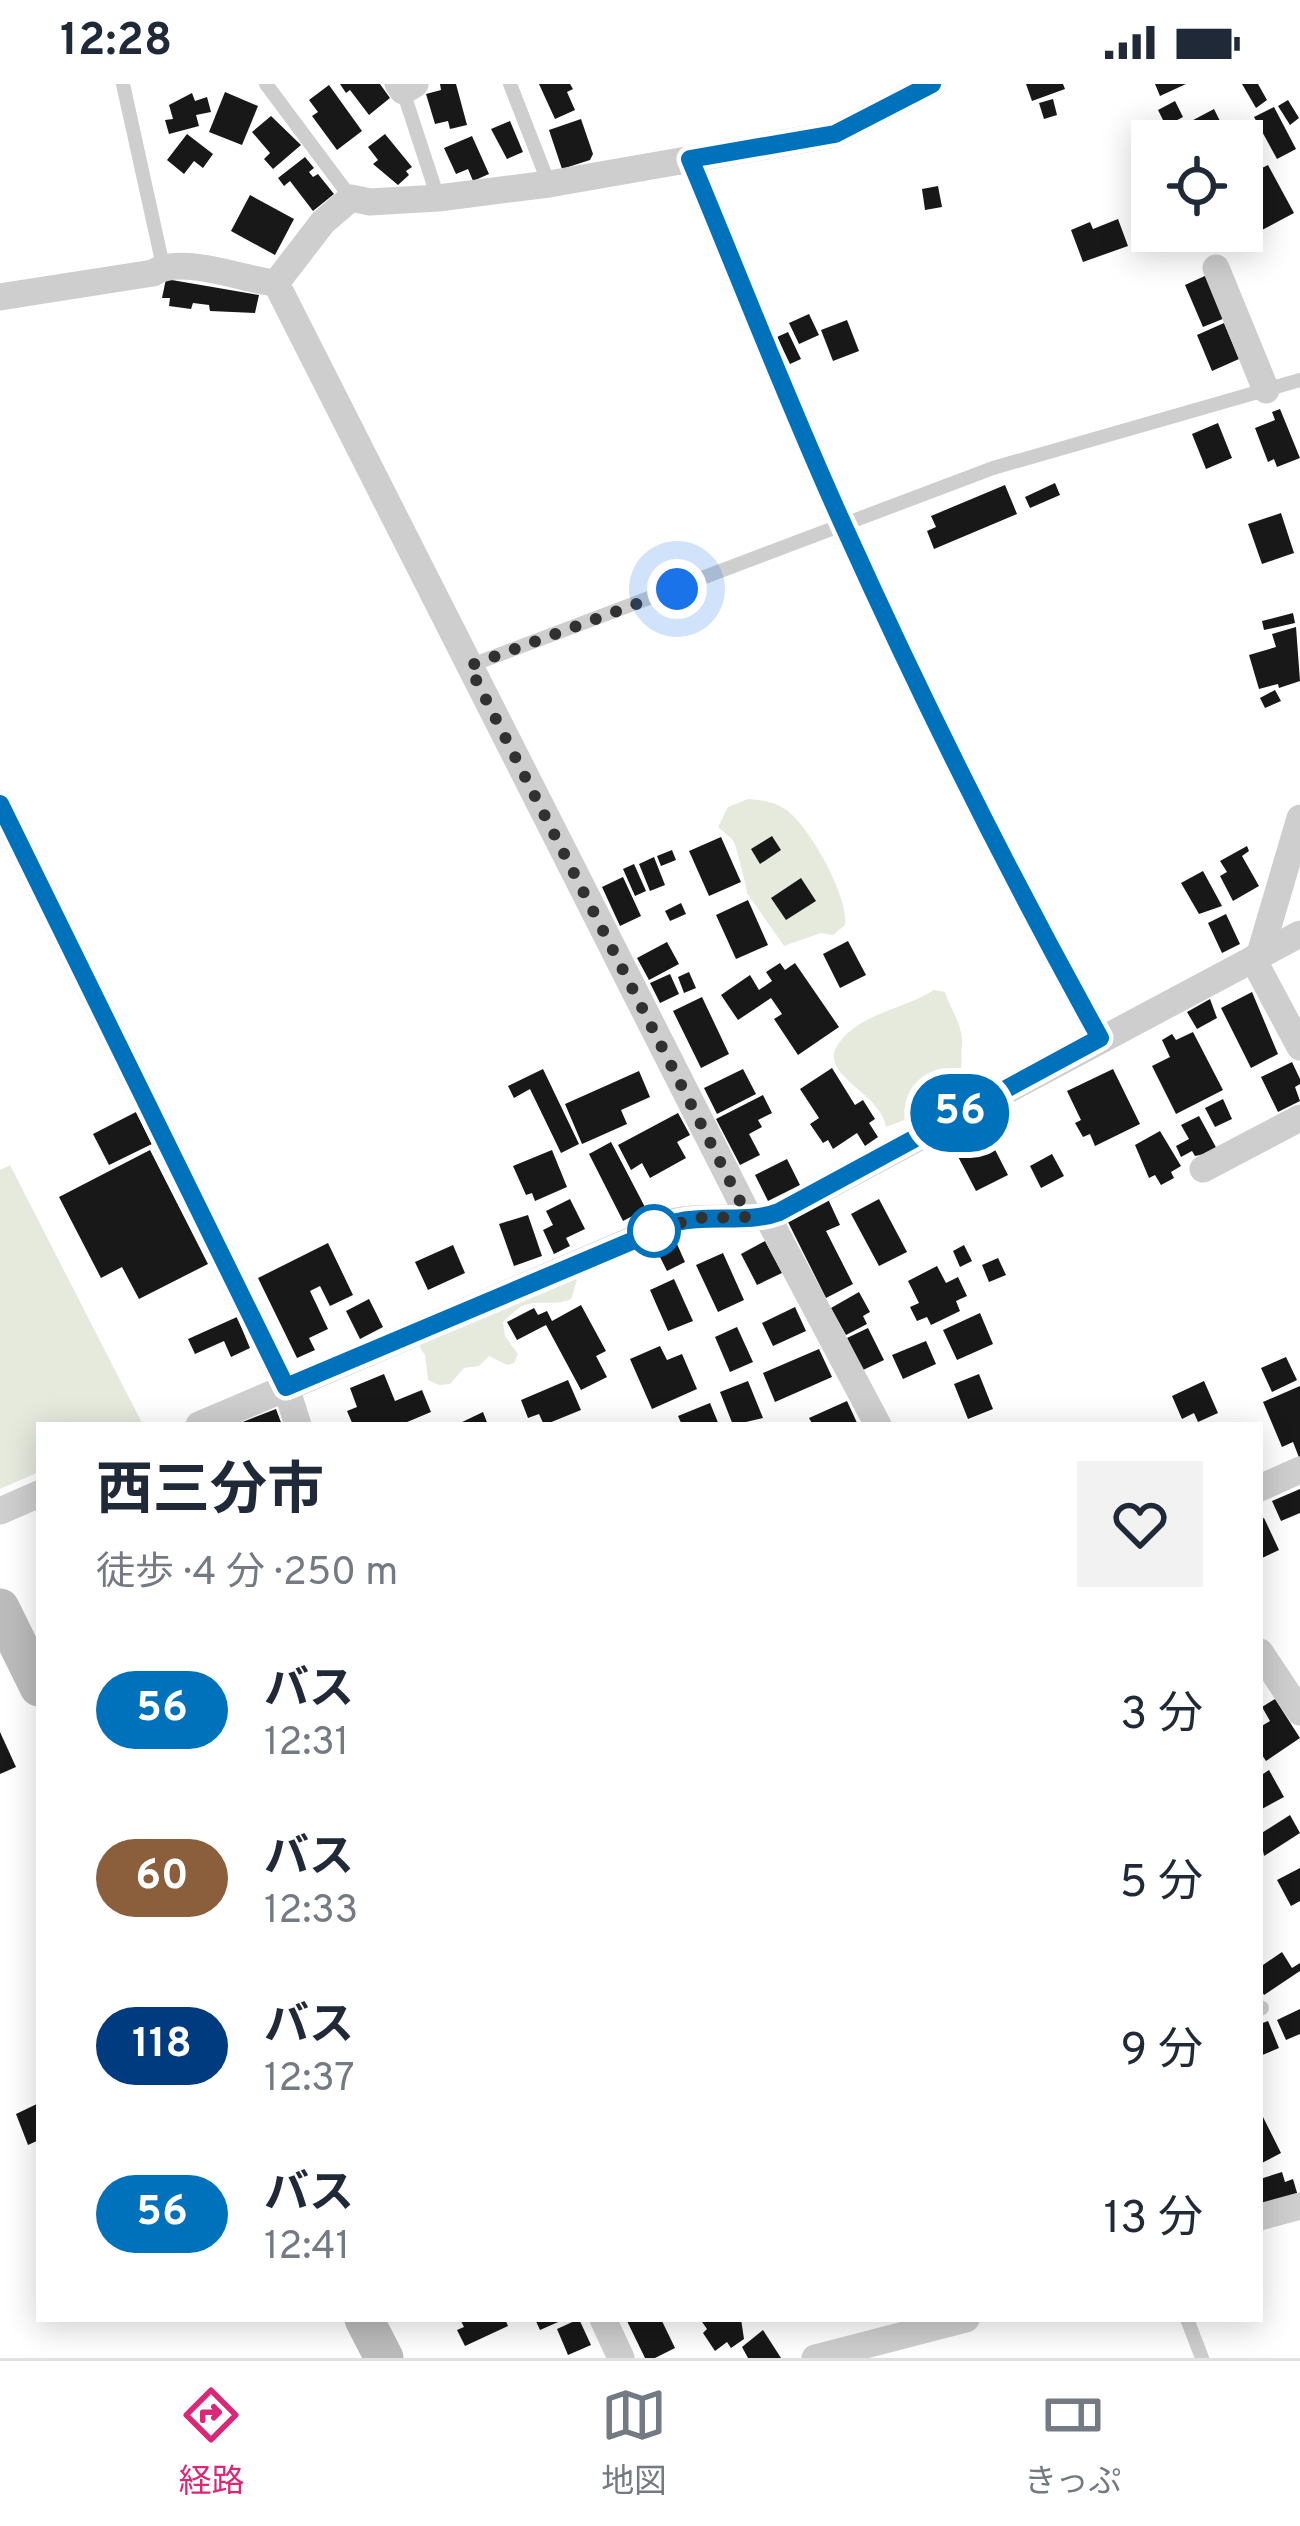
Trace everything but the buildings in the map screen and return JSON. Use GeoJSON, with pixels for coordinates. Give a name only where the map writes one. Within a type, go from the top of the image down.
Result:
{"type":"FeatureCollection","features":[{"type":"Feature","properties":{"kind":"main road"},"geometry":{"type":"LineString","coordinates":[[0,1608],[36,1681]]}},
{"type":"Feature","properties":{"kind":"main road"},"geometry":{"type":"LineString","coordinates":[[366,2322],[384,2358]]}},
{"type":"Feature","properties":{"kind":"street"},"geometry":{"type":"LineString","coordinates":[[276,283],[322,222],[351,198],[370,202],[549,184],[835,134],[932,84]]}},
{"type":"Feature","properties":{"kind":"street"},"geometry":{"type":"LineString","coordinates":[[0,297],[153,273],[163,266],[201,268],[276,283]]}},
{"type":"Feature","properties":{"kind":"street"},"geometry":{"type":"LineString","coordinates":[[1216,268],[1266,390]]}},
{"type":"Feature","properties":{"kind":"street"},"geometry":{"type":"LineString","coordinates":[[276,283],[469,666],[758,1217],[876,1422]]}},
{"type":"Feature","properties":{"kind":"street"},"geometry":{"type":"LineString","coordinates":[[0,804],[286,1387],[297,1422]]}},
{"type":"Feature","properties":{"kind":"street"},"geometry":{"type":"LineString","coordinates":[[1300,818],[1256,958],[1300,1048]]}},
{"type":"Feature","properties":{"kind":"street"},"geometry":{"type":"LineString","coordinates":[[206,1422],[677,1222],[758,1217],[1300,934]]}},
{"type":"Feature","properties":{"kind":"street"},"geometry":{"type":"LineString","coordinates":[[1203,1169],[1300,1118]]}},
{"type":"Feature","properties":{"kind":"street"},"geometry":{"type":"LineString","coordinates":[[1263,1487],[1300,1470]]}},
{"type":"Feature","properties":{"kind":"street"},"geometry":{"type":"LineString","coordinates":[[0,1511],[36,1495]]}},
{"type":"Feature","properties":{"kind":"street"},"geometry":{"type":"LineString","coordinates":[[1263,1656],[1300,1712]]}},
{"type":"Feature","properties":{"kind":"street"},"geometry":{"type":"LineString","coordinates":[[1263,2216],[1300,2206]]}},
{"type":"Feature","properties":{"kind":"street"},"geometry":{"type":"LineString","coordinates":[[604,2322],[621,2358]]}},
{"type":"Feature","properties":{"kind":"street"},"geometry":{"type":"LineString","coordinates":[[815,2358],[954,2322]]}},
{"type":"Feature","properties":{"kind":"lane"},"geometry":{"type":"LineString","coordinates":[[123,84],[163,266]]}},
{"type":"Feature","properties":{"kind":"lane"},"geometry":{"type":"LineString","coordinates":[[266,84],[351,198]]}},
{"type":"Feature","properties":{"kind":"lane"},"geometry":{"type":"LineString","coordinates":[[510,84],[549,184]]}},
{"type":"Feature","properties":{"kind":"lane"},"geometry":{"type":"LineString","coordinates":[[405,86],[439,197]]}},
{"type":"Feature","properties":{"kind":"lane"},"geometry":{"type":"LineString","coordinates":[[690,159],[844,527],[980,814],[1100,1038]]}},
{"type":"Feature","properties":{"kind":"lane"},"geometry":{"type":"LineString","coordinates":[[469,666],[993,468],[1300,380]]}},
{"type":"Feature","properties":{"kind":"lane"},"geometry":{"type":"LineString","coordinates":[[1188,2322],[1202,2358]]}},
{"type":"Feature","properties":{"kind":"shaded area"},"geometry":{"type":"Polygon","coordinates":[[[748,799],[785,809],[816,845],[845,912],[845,925],[833,935],[821,933],[784,946],[747,893],[734,842],[718,827],[728,807],[748,799]]]}},
{"type":"Feature","properties":{"kind":"shaded area"},"geometry":{"type":"Polygon","coordinates":[[[934,990],[945,992],[960,1028],[963,1091],[952,1101],[942,1100],[886,1127],[874,1104],[837,1066],[837,1046],[868,1019],[934,990]]]}},
{"type":"Feature","properties":{"kind":"shaded area"},"geometry":{"type":"Polygon","coordinates":[[[10,1165],[141,1422],[36,1422],[36,1473],[0,1489],[0,1170],[10,1165]]]}},
{"type":"Feature","properties":{"kind":"shaded area"},"geometry":{"type":"Polygon","coordinates":[[[571,1274],[577,1280],[571,1299],[525,1305],[503,1322],[505,1336],[518,1354],[514,1363],[507,1365],[489,1356],[479,1366],[464,1368],[450,1384],[428,1380],[422,1337],[571,1274]]]}},
{"type":"Feature","properties":{"kind":"bus line","name":"56"},"geometry":{"type":"LineString","coordinates":[[0,804],[286,1387],[677,1222],[721,1216],[763,1218],[779,1212],[1100,1038],[1022,896],[918,688],[844,527],[690,159],[835,134],[932,84]]}},
{"type":"Feature","properties":{"kind":"route"},"geometry":{"type":"LineString","coordinates":[[654,1231],[637,1238],[694,1218],[748,1217],[469,666],[677,589]]}}]}
